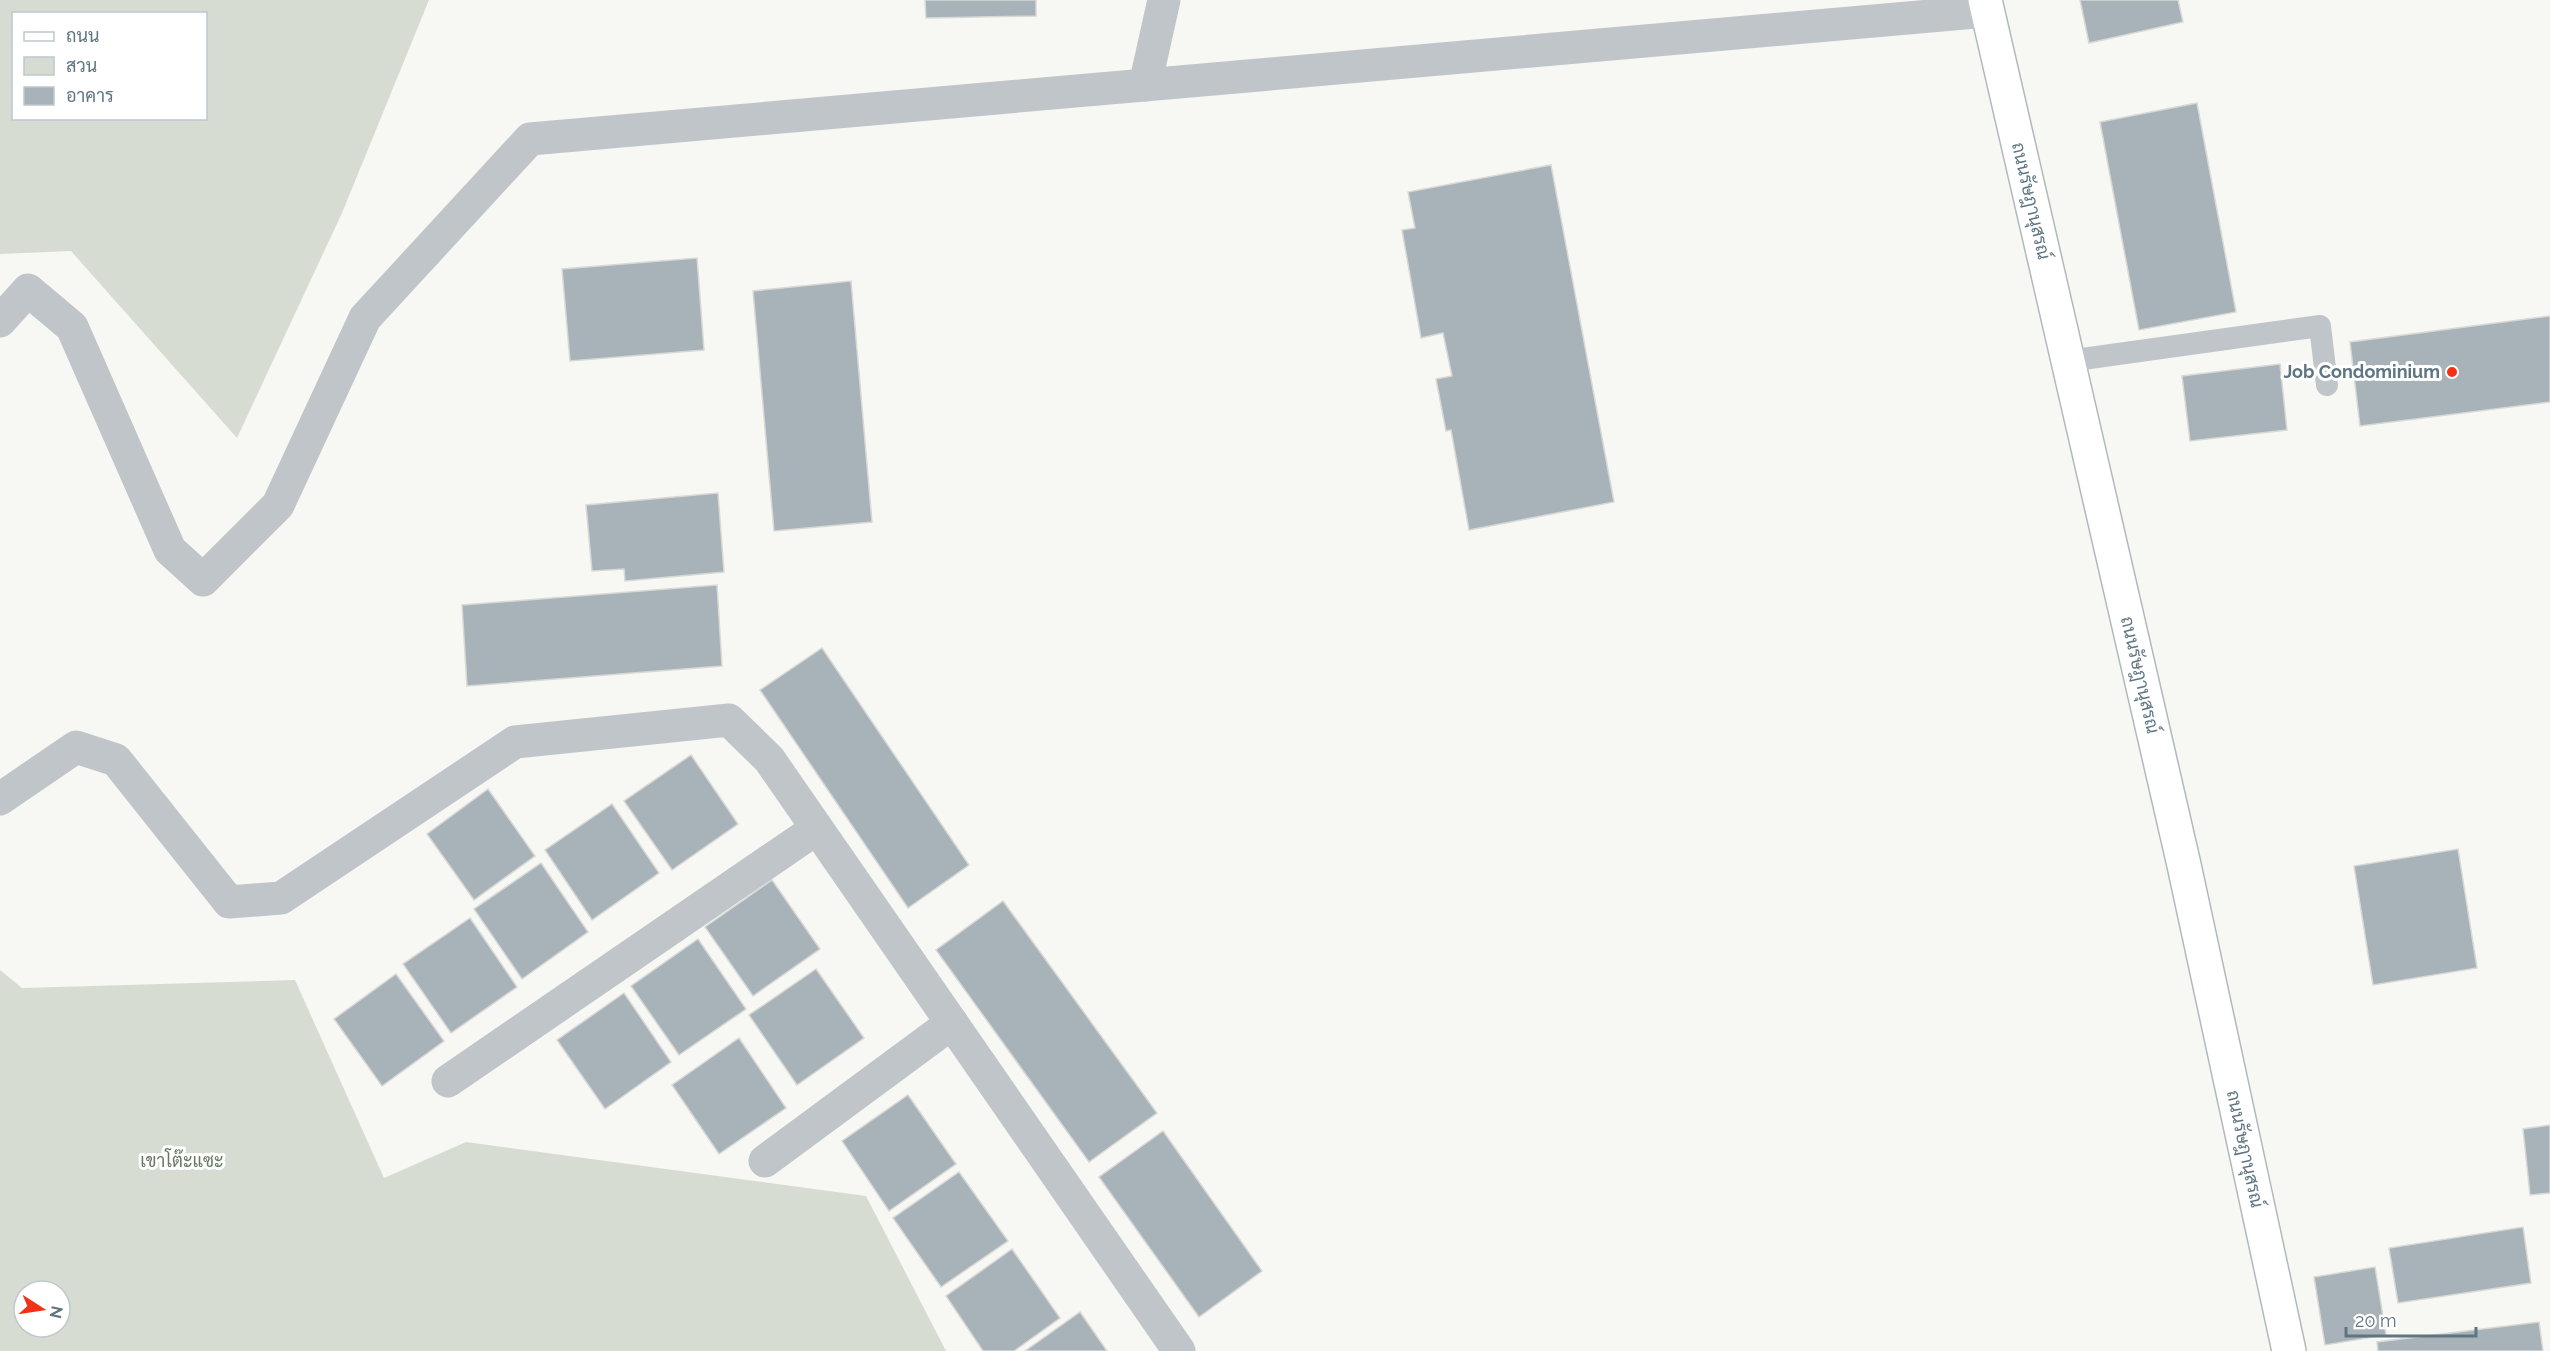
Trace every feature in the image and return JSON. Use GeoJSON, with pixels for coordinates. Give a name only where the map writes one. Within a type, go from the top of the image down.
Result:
{"type":"FeatureCollection","features":[{"type":"Feature","properties":{"kind":"street"},"geometry":{"type":"LineString","coordinates":[[1145,85],[1164,0]]}},
{"type":"Feature","properties":{"kind":"street"},"geometry":{"type":"LineString","coordinates":[[0,321],[28,290],[72,327],[170,550],[203,580],[278,505],[365,318],[530,139],[1145,85],[1986,5]]}},
{"type":"Feature","properties":{"kind":"street","name":"ถนนรัษฎานุสรณ์"},"geometry":{"type":"LineString","coordinates":[[1986,5],[2184,865],[2289,1351]]}},
{"type":"Feature","properties":{"kind":"street"},"geometry":{"type":"LineString","coordinates":[[0,799],[76,747],[116,760],[229,902],[281,898],[515,742],[729,720],[769,759],[1179,1351]]}},
{"type":"Feature","properties":{"kind":"street"},"geometry":{"type":"LineString","coordinates":[[448,1082],[816,829]]}},
{"type":"Feature","properties":{"kind":"street"},"geometry":{"type":"LineString","coordinates":[[765,1161],[952,1023]]}},
{"type":"Feature","properties":{"kind":"lane"},"geometry":{"type":"LineString","coordinates":[[2068,361],[2320,326],[2327,385]]}},
{"type":"Feature","properties":{"kind":"green space"},"geometry":{"type":"Polygon","coordinates":[[[0,0],[429,0],[342,213],[237,438],[71,251],[0,254],[0,0]]]}},
{"type":"Feature","properties":{"kind":"green space","name":"เขาโต๊ะแซะ"},"geometry":{"type":"Polygon","coordinates":[[[0,970],[22,988],[295,980],[384,1178],[466,1142],[866,1196],[946,1351],[0,1351],[0,970]]]}},
{"type":"Feature","properties":{"kind":"building"},"geometry":{"type":"Polygon","coordinates":[[[925,0],[1036,0],[1036,16],[926,18],[925,0]]]}},
{"type":"Feature","properties":{"kind":"building"},"geometry":{"type":"Polygon","coordinates":[[[2080,0],[2178,0],[2183,22],[2089,43],[2080,0]]]}},
{"type":"Feature","properties":{"kind":"building"},"geometry":{"type":"Polygon","coordinates":[[[2197,103],[2236,312],[2139,330],[2100,122],[2197,103]]]}},
{"type":"Feature","properties":{"kind":"building"},"geometry":{"type":"Polygon","coordinates":[[[1551,165],[1614,502],[1469,530],[1451,430],[1446,431],[1436,379],[1452,376],[1443,333],[1421,338],[1402,230],[1415,228],[1408,192],[1551,165]]]}},
{"type":"Feature","properties":{"kind":"building"},"geometry":{"type":"Polygon","coordinates":[[[697,258],[704,350],[570,361],[562,269],[697,258]]]}},
{"type":"Feature","properties":{"kind":"building"},"geometry":{"type":"Polygon","coordinates":[[[851,281],[872,522],[774,531],[753,291],[851,281]]]}},
{"type":"Feature","properties":{"kind":"building","name":"Job Condominium"},"geometry":{"type":"Polygon","coordinates":[[[2550,316],[2550,402],[2360,426],[2350,342],[2550,316]]]}},
{"type":"Feature","properties":{"kind":"building"},"geometry":{"type":"Polygon","coordinates":[[[2280,364],[2287,430],[2190,441],[2182,376],[2280,364]]]}},
{"type":"Feature","properties":{"kind":"building"},"geometry":{"type":"Polygon","coordinates":[[[718,493],[724,572],[625,581],[624,569],[592,571],[586,505],[718,493]]]}},
{"type":"Feature","properties":{"kind":"building"},"geometry":{"type":"Polygon","coordinates":[[[717,585],[722,666],[467,686],[462,605],[717,585]]]}},
{"type":"Feature","properties":{"kind":"building"},"geometry":{"type":"Polygon","coordinates":[[[822,648],[969,865],[908,908],[760,690],[822,648]]]}},
{"type":"Feature","properties":{"kind":"building"},"geometry":{"type":"Polygon","coordinates":[[[691,755],[738,824],[672,870],[624,801],[691,755]]]}},
{"type":"Feature","properties":{"kind":"building"},"geometry":{"type":"Polygon","coordinates":[[[488,789],[535,856],[474,900],[427,834],[488,789]]]}},
{"type":"Feature","properties":{"kind":"building"},"geometry":{"type":"Polygon","coordinates":[[[612,804],[659,873],[592,920],[545,850],[612,804]]]}},
{"type":"Feature","properties":{"kind":"building"},"geometry":{"type":"Polygon","coordinates":[[[2458,849],[2477,968],[2373,985],[2354,866],[2458,849]]]}},
{"type":"Feature","properties":{"kind":"building"},"geometry":{"type":"Polygon","coordinates":[[[541,863],[588,932],[522,979],[474,909],[541,863]]]}},
{"type":"Feature","properties":{"kind":"building"},"geometry":{"type":"Polygon","coordinates":[[[772,880],[820,949],[753,996],[705,927],[772,880]]]}},
{"type":"Feature","properties":{"kind":"building"},"geometry":{"type":"Polygon","coordinates":[[[1003,901],[1157,1113],[1089,1162],[936,950],[1003,901]]]}},
{"type":"Feature","properties":{"kind":"building"},"geometry":{"type":"Polygon","coordinates":[[[470,918],[517,987],[451,1033],[403,964],[470,918]]]}},
{"type":"Feature","properties":{"kind":"building"},"geometry":{"type":"Polygon","coordinates":[[[698,939],[746,1009],[679,1055],[631,986],[698,939]]]}},
{"type":"Feature","properties":{"kind":"building"},"geometry":{"type":"Polygon","coordinates":[[[816,969],[864,1038],[797,1085],[749,1015],[816,969]]]}},
{"type":"Feature","properties":{"kind":"building"},"geometry":{"type":"Polygon","coordinates":[[[396,974],[444,1041],[382,1086],[334,1019],[396,974]]]}},
{"type":"Feature","properties":{"kind":"building"},"geometry":{"type":"Polygon","coordinates":[[[624,993],[671,1062],[605,1109],[557,1040],[624,993]]]}},
{"type":"Feature","properties":{"kind":"building"},"geometry":{"type":"Polygon","coordinates":[[[739,1038],[786,1108],[719,1154],[672,1085],[739,1038]]]}},
{"type":"Feature","properties":{"kind":"building"},"geometry":{"type":"Polygon","coordinates":[[[908,1095],[956,1164],[889,1211],[842,1141],[908,1095]]]}},
{"type":"Feature","properties":{"kind":"building"},"geometry":{"type":"Polygon","coordinates":[[[2550,1125],[2550,1193],[2530,1195],[2523,1129],[2550,1125]]]}},
{"type":"Feature","properties":{"kind":"building"},"geometry":{"type":"Polygon","coordinates":[[[1163,1131],[1262,1271],[1199,1317],[1099,1177],[1163,1131]]]}},
{"type":"Feature","properties":{"kind":"building"},"geometry":{"type":"Polygon","coordinates":[[[959,1172],[1008,1241],[941,1287],[893,1218],[959,1172]]]}},
{"type":"Feature","properties":{"kind":"building"},"geometry":{"type":"Polygon","coordinates":[[[2523,1227],[2531,1283],[2398,1303],[2389,1248],[2523,1227]]]}},
{"type":"Feature","properties":{"kind":"building"},"geometry":{"type":"Polygon","coordinates":[[[1012,1249],[1060,1318],[1014,1351],[983,1351],[946,1296],[1012,1249]]]}},
{"type":"Feature","properties":{"kind":"building"},"geometry":{"type":"Polygon","coordinates":[[[2375,1267],[2386,1335],[2325,1345],[2314,1277],[2375,1267]]]}},
{"type":"Feature","properties":{"kind":"building"},"geometry":{"type":"Polygon","coordinates":[[[1080,1312],[1107,1351],[1025,1351],[1080,1312]]]}},
{"type":"Feature","properties":{"kind":"building"},"geometry":{"type":"Polygon","coordinates":[[[2539,1322],[2543,1351],[2378,1351],[2377,1342],[2539,1322]]]}},
{"type":"Feature","properties":{"kind":"place","name":"Job Condominium"},"geometry":{"type":"Point","coordinates":[2452,372]}}]}
